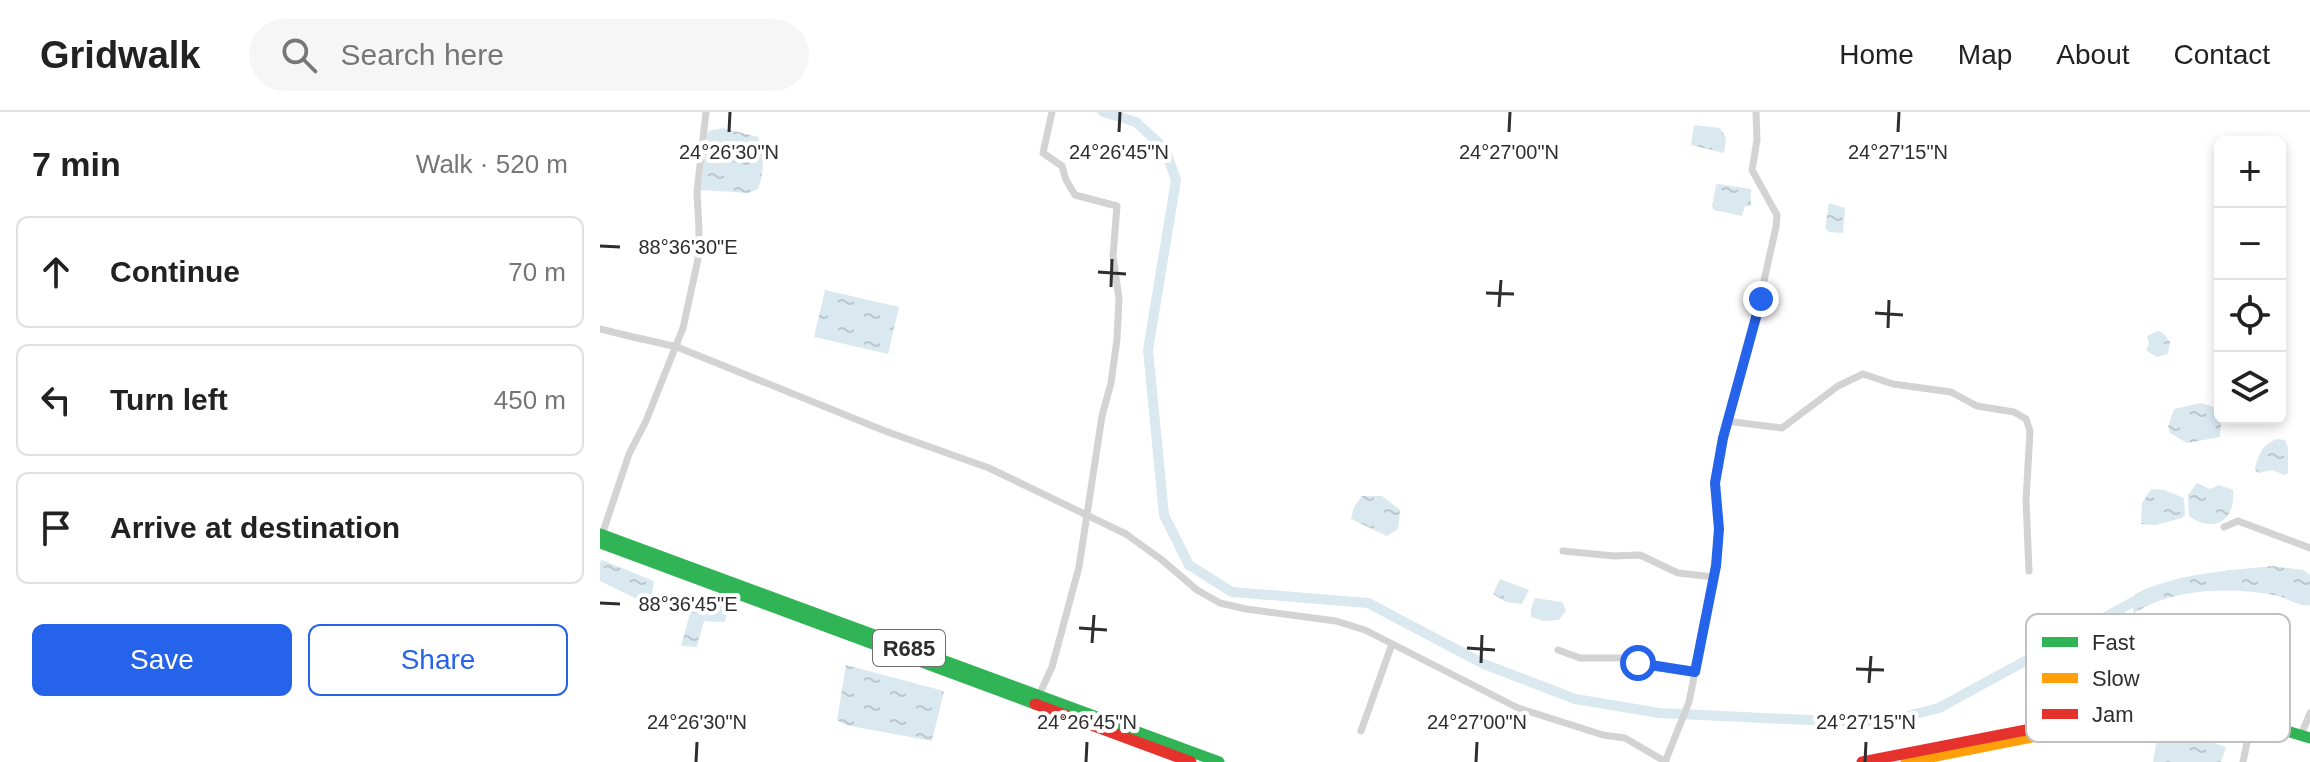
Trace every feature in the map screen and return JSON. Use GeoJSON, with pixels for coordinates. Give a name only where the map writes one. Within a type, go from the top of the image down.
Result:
{"type":"FeatureCollection","features":[{"type":"Feature","properties":{"kind":"main road","name":"R685"},"geometry":{"type":"LineString","coordinates":[[601,537],[1039,695],[1056,706],[1191,762]]}},
{"type":"Feature","properties":{"kind":"main road","name":"R685"},"geometry":{"type":"LineString","coordinates":[[601,537],[1056,706],[1219,762]]}},
{"type":"Feature","properties":{"kind":"main road"},"geometry":{"type":"LineString","coordinates":[[1862,762],[2026,730]]}},
{"type":"Feature","properties":{"kind":"main road"},"geometry":{"type":"LineString","coordinates":[[1906,762],[2026,738]]}},
{"type":"Feature","properties":{"kind":"street"},"geometry":{"type":"LineString","coordinates":[[601,537],[629,454],[677,347],[698,259],[697,192],[706,112]]}},
{"type":"Feature","properties":{"kind":"street"},"geometry":{"type":"LineString","coordinates":[[1039,695],[1052,667],[1068,609],[1087,516],[1117,339],[1119,299],[1113,256],[1117,206],[1075,195],[1062,166],[1043,153],[1052,112]]}},
{"type":"Feature","properties":{"kind":"street"},"geometry":{"type":"LineString","coordinates":[[600,329],[677,347],[885,431],[977,463],[1126,534],[1197,590],[1220,603],[1336,621],[1365,630],[1518,708],[1603,735],[1625,738],[1666,762],[1689,702],[1714,577],[1719,529],[1715,483],[1726,421],[1749,348],[1776,227],[1777,215],[1752,170],[1757,140],[1756,112]]}},
{"type":"Feature","properties":{"kind":"street"},"geometry":{"type":"LineString","coordinates":[[638,338],[650,341]]}},
{"type":"Feature","properties":{"kind":"street"},"geometry":{"type":"LineString","coordinates":[[1726,421],[1782,428],[1838,386],[1863,374],[1893,384],[1951,392],[1977,406],[2014,412],[2026,419],[2030,431],[2026,500],[2029,571]]}},
{"type":"Feature","properties":{"kind":"street"},"geometry":{"type":"LineString","coordinates":[[2224,527],[2238,521],[2310,548]]}},
{"type":"Feature","properties":{"kind":"street"},"geometry":{"type":"LineString","coordinates":[[1563,551],[1640,555],[1678,573],[1714,577]]}},
{"type":"Feature","properties":{"kind":"street"},"geometry":{"type":"LineString","coordinates":[[1361,731],[1392,644]]}},
{"type":"Feature","properties":{"kind":"street"},"geometry":{"type":"LineString","coordinates":[[1558,650],[1580,658],[1621,658],[1649,667],[1695,672]]}},
{"type":"Feature","properties":{"kind":"street"},"geometry":{"type":"LineString","coordinates":[[2306,736],[2310,713]]}},
{"type":"Feature","properties":{"kind":"street"},"geometry":{"type":"LineString","coordinates":[[2243,762],[2247,742]]}},
{"type":"Feature","properties":{"kind":"water"},"geometry":{"type":"Polygon","coordinates":[[[1694,125],[1720,128],[1726,138],[1724,153],[1691,145],[1694,125]]]}},
{"type":"Feature","properties":{"kind":"water"},"geometry":{"type":"Polygon","coordinates":[[[723,128],[758,137],[763,163],[758,189],[748,193],[701,190],[707,135],[709,131],[723,128]]]}},
{"type":"Feature","properties":{"kind":"water"},"geometry":{"type":"Polygon","coordinates":[[[1716,185],[1751,189],[1751,206],[1745,206],[1742,216],[1714,210],[1716,185]]]}},
{"type":"Feature","properties":{"kind":"water"},"geometry":{"type":"Polygon","coordinates":[[[1829,203],[1845,208],[1843,233],[1829,232],[1825,228],[1829,203]]]}},
{"type":"Feature","properties":{"kind":"water"},"geometry":{"type":"Polygon","coordinates":[[[825,290],[899,307],[888,354],[814,337],[825,290]]]}},
{"type":"Feature","properties":{"kind":"water"},"geometry":{"type":"Polygon","coordinates":[[[2158,331],[2170,342],[2168,354],[2157,357],[2146,350],[2149,344],[2147,336],[2158,331]]]}},
{"type":"Feature","properties":{"kind":"water"},"geometry":{"type":"Polygon","coordinates":[[[2200,403],[2214,407],[2214,424],[2221,424],[2220,437],[2187,443],[2170,433],[2168,427],[2174,409],[2200,403]]]}},
{"type":"Feature","properties":{"kind":"water"},"geometry":{"type":"Polygon","coordinates":[[[2277,439],[2285,440],[2288,448],[2288,473],[2285,475],[2272,470],[2258,473],[2255,470],[2262,451],[2277,439]]]}},
{"type":"Feature","properties":{"kind":"water"},"geometry":{"type":"Polygon","coordinates":[[[2197,483],[2210,489],[2219,485],[2233,490],[2231,510],[2222,521],[2207,524],[2189,516],[2188,495],[2197,483]]]}},
{"type":"Feature","properties":{"kind":"water"},"geometry":{"type":"Polygon","coordinates":[[[2151,489],[2164,490],[2184,498],[2185,515],[2156,525],[2141,524],[2142,503],[2151,489]]]}},
{"type":"Feature","properties":{"kind":"water"},"geometry":{"type":"Polygon","coordinates":[[[1362,496],[1382,496],[1400,510],[1398,529],[1387,536],[1351,519],[1354,507],[1362,496]]]}},
{"type":"Feature","properties":{"kind":"water"},"geometry":{"type":"Polygon","coordinates":[[[602,560],[654,581],[652,595],[645,603],[600,581],[602,560]]]}},
{"type":"Feature","properties":{"kind":"water"},"geometry":{"type":"Polygon","coordinates":[[[2272,566],[2304,570],[2310,575],[2310,605],[2301,605],[2274,595],[2220,591],[2183,594],[2148,605],[2133,614],[2135,594],[2168,581],[2272,566]]]}},
{"type":"Feature","properties":{"kind":"water"},"geometry":{"type":"Polygon","coordinates":[[[1500,579],[1529,590],[1522,604],[1506,602],[1493,594],[1500,579]]]}},
{"type":"Feature","properties":{"kind":"water"},"geometry":{"type":"Polygon","coordinates":[[[1535,598],[1562,602],[1566,610],[1559,620],[1544,621],[1531,617],[1535,598]]]}},
{"type":"Feature","properties":{"kind":"water"},"geometry":{"type":"Polygon","coordinates":[[[694,599],[728,607],[725,622],[704,621],[697,647],[681,646],[694,599]]]}},
{"type":"Feature","properties":{"kind":"water"},"geometry":{"type":"Polygon","coordinates":[[[846,665],[944,691],[932,741],[845,725],[837,720],[846,665]]]}},
{"type":"Feature","properties":{"kind":"water"},"geometry":{"type":"Polygon","coordinates":[[[2156,742],[2211,742],[2226,747],[2221,762],[2153,762],[2156,742]]]}},
{"type":"Feature","properties":{"kind":"waterway"},"geometry":{"type":"LineString","coordinates":[[1103,112],[1136,122],[1165,149],[1176,180],[1148,350],[1164,515],[1189,565],[1232,592],[1368,603],[1484,664],[1575,699],[1659,713],[1850,722],[1895,719],[1939,708],[2026,660]]}},
{"type":"Feature","properties":{"kind":"waterway"},"geometry":{"type":"LineString","coordinates":[[2111,614],[2144,596]]}},
{"type":"Feature","properties":{"kind":"traffic: fast"},"geometry":{"type":"LineString","coordinates":[[600,534],[1219,762]]}},
{"type":"Feature","properties":{"kind":"traffic: fast"},"geometry":{"type":"LineString","coordinates":[[600,543],[1035,704]]}},
{"type":"Feature","properties":{"kind":"traffic: fast"},"geometry":{"type":"LineString","coordinates":[[2290,732],[2310,738]]}},
{"type":"Feature","properties":{"kind":"traffic: slow"},"geometry":{"type":"LineString","coordinates":[[1906,762],[2026,738]]}},
{"type":"Feature","properties":{"kind":"traffic: jam"},"geometry":{"type":"LineString","coordinates":[[1035,704],[1191,762]]}},
{"type":"Feature","properties":{"kind":"traffic: jam"},"geometry":{"type":"LineString","coordinates":[[1862,762],[2026,730]]}},
{"type":"Feature","properties":{"kind":"route"},"geometry":{"type":"LineString","coordinates":[[1638,663],[1695,672],[1716,566],[1719,529],[1715,483],[1726,421],[1761,299]]}}]}
